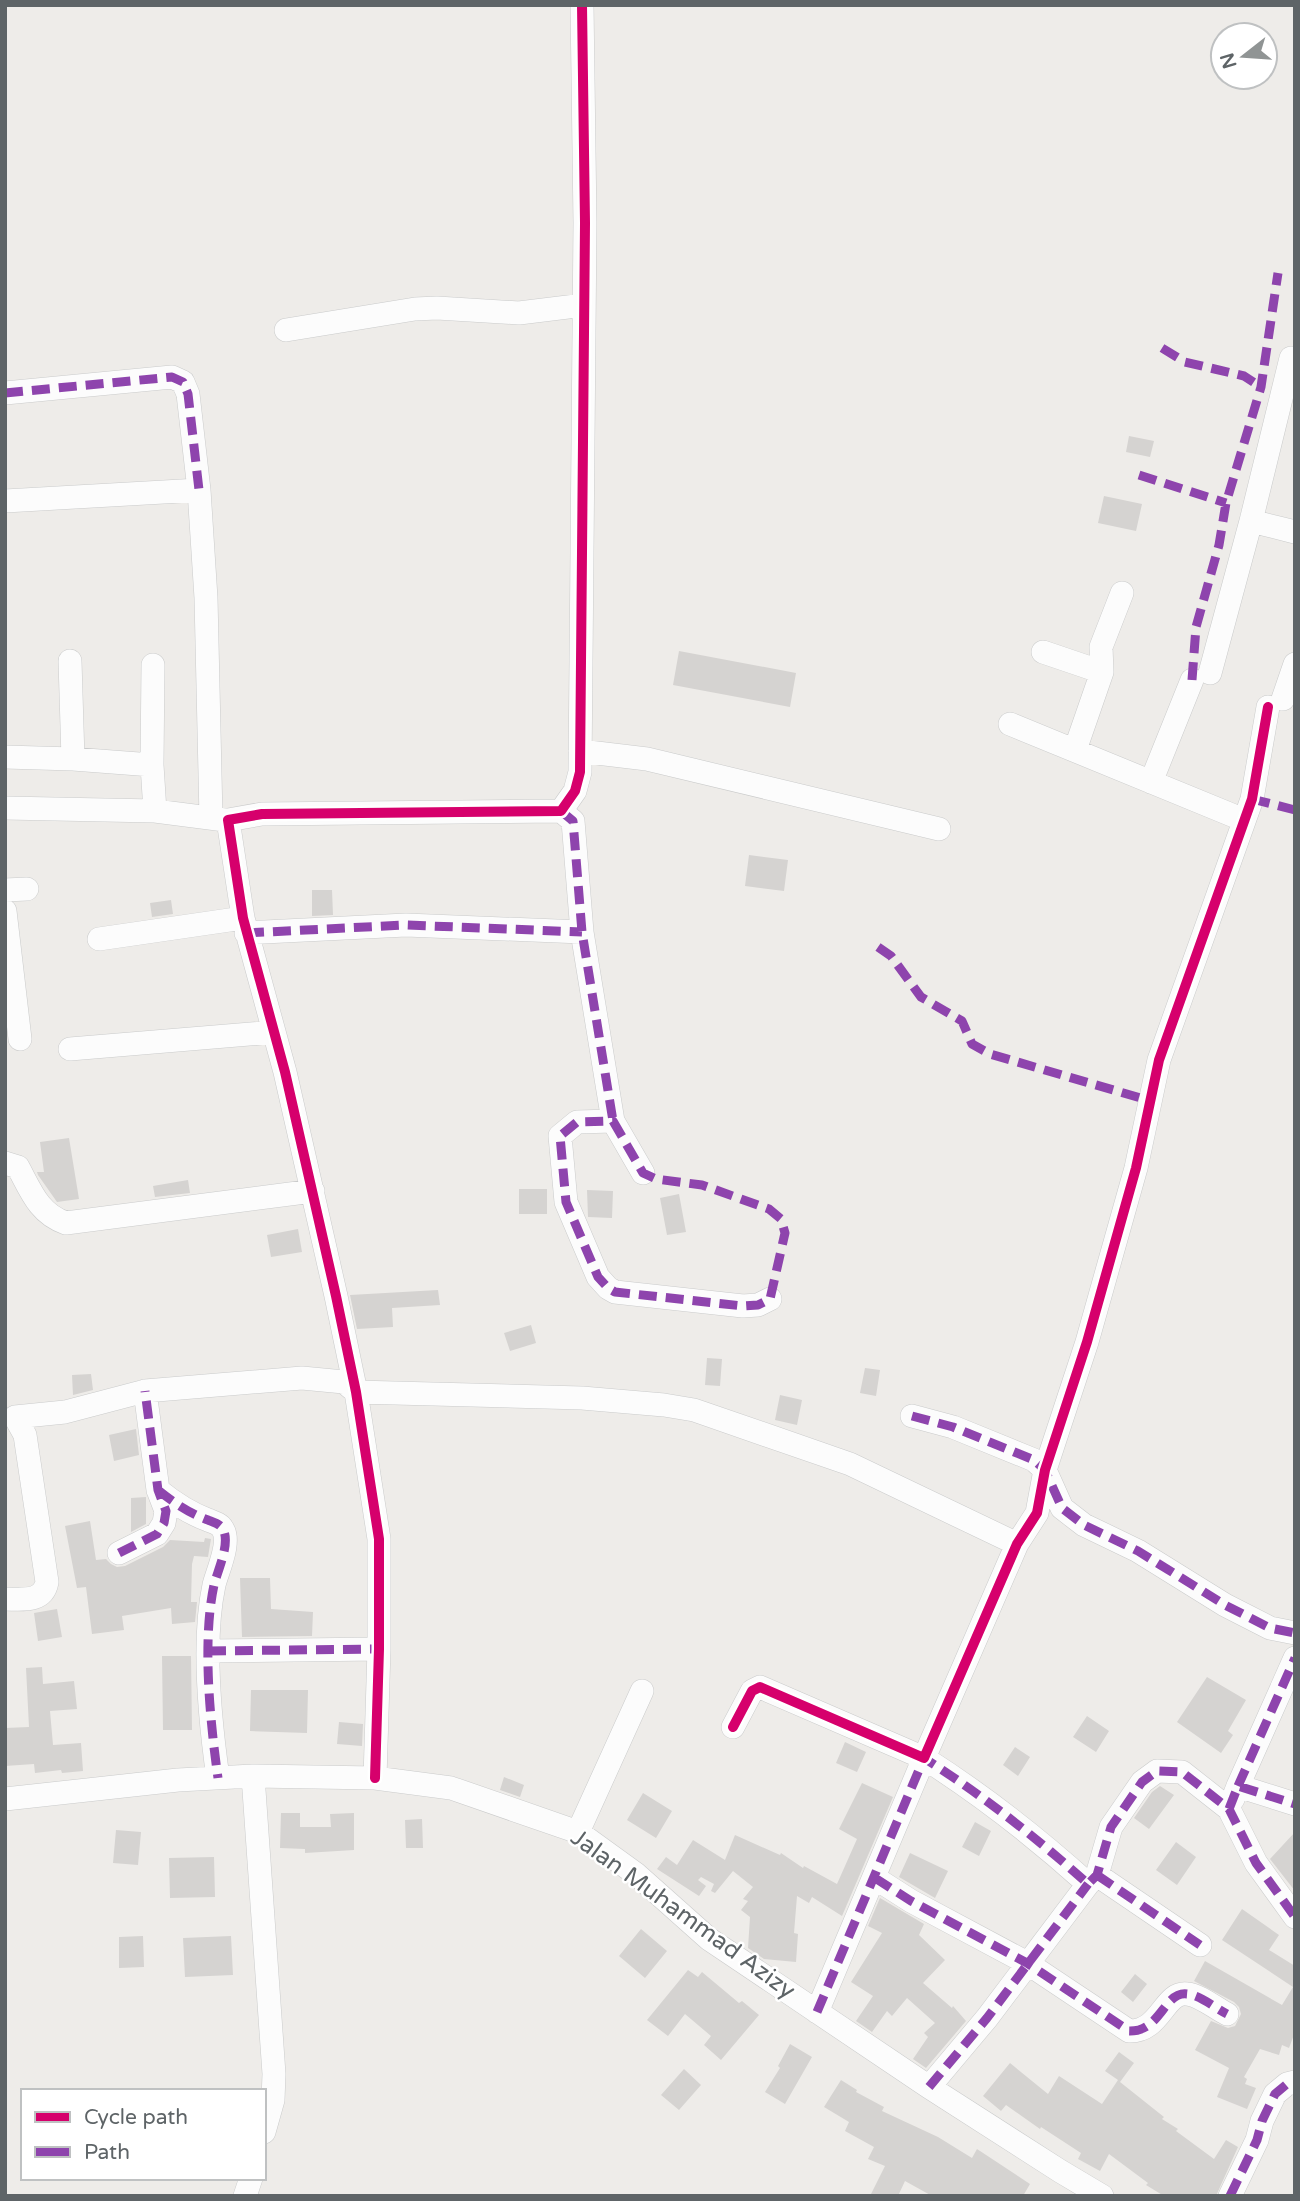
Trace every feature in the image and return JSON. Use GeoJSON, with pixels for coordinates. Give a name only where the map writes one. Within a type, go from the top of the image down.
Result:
{"type":"FeatureCollection","features":[{"type":"Feature","properties":{"kind":"street"},"geometry":{"type":"LineString","coordinates":[[561,811],[575,791],[580,772],[584,305],[582,5]]}},
{"type":"Feature","properties":{"kind":"street"},"geometry":{"type":"LineString","coordinates":[[286,330],[415,309],[519,313],[584,305]]}},
{"type":"Feature","properties":{"kind":"street"},"geometry":{"type":"LineString","coordinates":[[1151,782],[1201,677],[1251,521],[1294,354]]}},
{"type":"Feature","properties":{"kind":"street"},"geometry":{"type":"LineString","coordinates":[[5,393],[173,377],[183,382],[188,394],[199,490],[220,819],[313,1191],[356,1392],[379,1539],[375,1778]]}},
{"type":"Feature","properties":{"kind":"street"},"geometry":{"type":"LineString","coordinates":[[5,501],[199,490]]}},
{"type":"Feature","properties":{"kind":"street"},"geometry":{"type":"LineString","coordinates":[[1251,521],[1295,532]]}},
{"type":"Feature","properties":{"kind":"street"},"geometry":{"type":"LineString","coordinates":[[1075,750],[1102,673],[1101,647],[1122,593]]}},
{"type":"Feature","properties":{"kind":"street"},"geometry":{"type":"LineString","coordinates":[[1043,652],[1102,673]]}},
{"type":"Feature","properties":{"kind":"street"},"geometry":{"type":"LineString","coordinates":[[70,661],[73,759]]}},
{"type":"Feature","properties":{"kind":"street"},"geometry":{"type":"LineString","coordinates":[[817,2012],[1017,1544],[1037,1513],[1045,1470],[1087,1342],[1136,1168],[1159,1060],[1252,799],[1276,703],[1295,663]]}},
{"type":"Feature","properties":{"kind":"street"},"geometry":{"type":"LineString","coordinates":[[153,665],[152,765],[155,811]]}},
{"type":"Feature","properties":{"kind":"street"},"geometry":{"type":"LineString","coordinates":[[1010,724],[1244,820]]}},
{"type":"Feature","properties":{"kind":"street"},"geometry":{"type":"LineString","coordinates":[[580,751],[671,765],[939,829]]}},
{"type":"Feature","properties":{"kind":"street"},"geometry":{"type":"LineString","coordinates":[[5,757],[152,765]]}},
{"type":"Feature","properties":{"kind":"street"},"geometry":{"type":"LineString","coordinates":[[5,808],[155,811],[220,819],[262,814],[561,811],[573,821],[582,932],[612,1121],[643,1173]]}},
{"type":"Feature","properties":{"kind":"street"},"geometry":{"type":"LineString","coordinates":[[5,911],[20,1040]]}},
{"type":"Feature","properties":{"kind":"street"},"geometry":{"type":"LineString","coordinates":[[99,939],[245,926],[406,925],[582,932]]}},
{"type":"Feature","properties":{"kind":"street"},"geometry":{"type":"LineString","coordinates":[[70,1049],[274,1031]]}},
{"type":"Feature","properties":{"kind":"street"},"geometry":{"type":"LineString","coordinates":[[612,1121],[577,1122],[560,1136],[566,1202],[598,1277],[615,1292],[743,1306],[758,1305],[770,1299]]}},
{"type":"Feature","properties":{"kind":"street"},"geometry":{"type":"LineString","coordinates":[[5,1163],[18,1167],[41,1209],[52,1219],[66,1223],[313,1191]]}},
{"type":"Feature","properties":{"kind":"street"},"geometry":{"type":"LineString","coordinates":[[10,1417],[65,1412],[145,1391],[302,1378],[344,1382],[356,1392],[459,1397],[582,1398],[664,1405],[694,1410],[850,1464],[1017,1544]]}},
{"type":"Feature","properties":{"kind":"street"},"geometry":{"type":"LineString","coordinates":[[119,1553],[157,1534],[164,1523],[166,1511],[158,1490],[145,1391]]}},
{"type":"Feature","properties":{"kind":"street"},"geometry":{"type":"LineString","coordinates":[[912,1416],[953,1427],[1034,1460],[1045,1470],[1062,1508],[1084,1525],[1138,1551],[1225,1605],[1270,1628],[1295,1633]]}},
{"type":"Feature","properties":{"kind":"street"},"geometry":{"type":"LineString","coordinates":[[5,1599],[38,1597],[44,1592],[47,1582],[25,1435],[10,1417]]}},
{"type":"Feature","properties":{"kind":"street"},"geometry":{"type":"LineString","coordinates":[[158,1490],[175,1504],[219,1525],[224,1532],[222,1563],[215,1584],[208,1651],[212,1730],[218,1778]]}},
{"type":"Feature","properties":{"kind":"street"},"geometry":{"type":"LineString","coordinates":[[1037,1513],[1062,1508]]}},
{"type":"Feature","properties":{"kind":"street"},"geometry":{"type":"LineString","coordinates":[[208,1651],[379,1649]]}},
{"type":"Feature","properties":{"kind":"street"},"geometry":{"type":"LineString","coordinates":[[1229,1809],[1294,1661]]}},
{"type":"Feature","properties":{"kind":"street"},"geometry":{"type":"LineString","coordinates":[[733,1727],[752,1692],[760,1687],[924,1758],[959,1780],[1092,1879],[1200,1945]]}},
{"type":"Feature","properties":{"kind":"street"},"geometry":{"type":"LineString","coordinates":[[578,1832],[642,1691]]}},
{"type":"Feature","properties":{"kind":"street"},"geometry":{"type":"LineString","coordinates":[[929,2087],[987,2018],[1092,1879],[1111,1827],[1142,1782],[1157,1771],[1182,1772],[1229,1809],[1256,1863],[1295,1917]]}},
{"type":"Feature","properties":{"kind":"street"},"geometry":{"type":"LineString","coordinates":[[253,1776],[274,2074],[273,2100],[266,2125]]}},
{"type":"Feature","properties":{"kind":"street","name":"Jalan Muhammad Azizy"},"geometry":{"type":"LineString","coordinates":[[5,1799],[178,1780],[253,1776],[375,1778],[451,1788],[578,1832],[636,1874],[709,1939],[929,2087],[1102,2196]]}},
{"type":"Feature","properties":{"kind":"street"},"geometry":{"type":"LineString","coordinates":[[1238,1786],[1295,1804]]}},
{"type":"Feature","properties":{"kind":"street"},"geometry":{"type":"LineString","coordinates":[[875,1878],[911,1901],[1027,1963],[1129,2031],[1149,2027],[1175,1996],[1186,1993],[1227,2014]]}},
{"type":"Feature","properties":{"kind":"street"},"geometry":{"type":"LineString","coordinates":[[1230,2196],[1275,2094],[1287,2084],[1295,2082]]}},
{"type":"Feature","properties":{"kind":"building"},"geometry":{"type":"Polygon","coordinates":[[[1129,436],[1154,441],[1150,457],[1126,452],[1129,436]]]}},
{"type":"Feature","properties":{"kind":"building"},"geometry":{"type":"Polygon","coordinates":[[[1104,496],[1142,504],[1136,531],[1098,523],[1104,496]]]}},
{"type":"Feature","properties":{"kind":"building"},"geometry":{"type":"Polygon","coordinates":[[[679,651],[796,673],[790,707],[673,685],[679,651]]]}},
{"type":"Feature","properties":{"kind":"building"},"geometry":{"type":"Polygon","coordinates":[[[749,855],[788,860],[784,891],[745,886],[749,855]]]}},
{"type":"Feature","properties":{"kind":"building"},"geometry":{"type":"Polygon","coordinates":[[[312,890],[332,890],[333,915],[312,916],[312,890]]]}},
{"type":"Feature","properties":{"kind":"building"},"geometry":{"type":"Polygon","coordinates":[[[171,900],[173,914],[152,917],[150,903],[171,900]]]}},
{"type":"Feature","properties":{"kind":"building"},"geometry":{"type":"Polygon","coordinates":[[[69,1138],[79,1199],[57,1202],[37,1172],[44,1172],[40,1142],[69,1138]]]}},
{"type":"Feature","properties":{"kind":"building"},"geometry":{"type":"Polygon","coordinates":[[[188,1180],[190,1193],[155,1197],[153,1186],[188,1180]]]}},
{"type":"Feature","properties":{"kind":"building"},"geometry":{"type":"Polygon","coordinates":[[[519,1189],[547,1189],[547,1214],[519,1214],[519,1189]]]}},
{"type":"Feature","properties":{"kind":"building"},"geometry":{"type":"Polygon","coordinates":[[[587,1190],[613,1191],[612,1218],[588,1217],[587,1190]]]}},
{"type":"Feature","properties":{"kind":"building"},"geometry":{"type":"Polygon","coordinates":[[[679,1194],[686,1232],[667,1235],[660,1198],[679,1194]]]}},
{"type":"Feature","properties":{"kind":"building"},"geometry":{"type":"Polygon","coordinates":[[[298,1229],[302,1252],[271,1257],[267,1235],[298,1229]]]}},
{"type":"Feature","properties":{"kind":"building"},"geometry":{"type":"Polygon","coordinates":[[[438,1290],[440,1305],[392,1308],[393,1327],[357,1329],[350,1295],[438,1290]]]}},
{"type":"Feature","properties":{"kind":"building"},"geometry":{"type":"Polygon","coordinates":[[[531,1325],[536,1343],[510,1351],[504,1333],[531,1325]]]}},
{"type":"Feature","properties":{"kind":"building"},"geometry":{"type":"Polygon","coordinates":[[[707,1358],[722,1359],[720,1386],[705,1385],[707,1358]]]}},
{"type":"Feature","properties":{"kind":"building"},"geometry":{"type":"Polygon","coordinates":[[[865,1368],[880,1370],[876,1396],[860,1393],[865,1368]]]}},
{"type":"Feature","properties":{"kind":"building"},"geometry":{"type":"Polygon","coordinates":[[[91,1374],[93,1390],[73,1395],[72,1375],[91,1374]]]}},
{"type":"Feature","properties":{"kind":"building"},"geometry":{"type":"Polygon","coordinates":[[[780,1395],[802,1400],[797,1425],[775,1420],[780,1395]]]}},
{"type":"Feature","properties":{"kind":"building"},"geometry":{"type":"Polygon","coordinates":[[[136,1429],[139,1455],[114,1461],[109,1435],[136,1429]]]}},
{"type":"Feature","properties":{"kind":"building"},"geometry":{"type":"Polygon","coordinates":[[[146,1497],[146,1524],[131,1532],[131,1498],[146,1497]]]}},
{"type":"Feature","properties":{"kind":"building"},"geometry":{"type":"Polygon","coordinates":[[[90,1521],[96,1560],[106,1559],[117,1567],[125,1566],[163,1547],[170,1540],[204,1542],[205,1538],[211,1539],[208,1557],[194,1556],[192,1564],[191,1602],[197,1602],[195,1622],[172,1624],[171,1608],[122,1616],[124,1630],[92,1634],[86,1587],[77,1588],[65,1526],[90,1521]]]}},
{"type":"Feature","properties":{"kind":"building"},"geometry":{"type":"Polygon","coordinates":[[[240,1578],[270,1578],[271,1609],[313,1612],[312,1636],[242,1637],[240,1578]]]}},
{"type":"Feature","properties":{"kind":"building"},"geometry":{"type":"Polygon","coordinates":[[[57,1609],[62,1637],[38,1641],[34,1613],[57,1609]]]}},
{"type":"Feature","properties":{"kind":"building"},"geometry":{"type":"Polygon","coordinates":[[[162,1656],[191,1656],[192,1730],[163,1730],[162,1656]]]}},
{"type":"Feature","properties":{"kind":"building"},"geometry":{"type":"Polygon","coordinates":[[[42,1667],[43,1684],[74,1681],[77,1709],[50,1711],[53,1745],[81,1743],[83,1771],[35,1773],[34,1764],[5,1766],[5,1728],[29,1727],[26,1668],[42,1667]]]}},
{"type":"Feature","properties":{"kind":"building"},"geometry":{"type":"Polygon","coordinates":[[[1207,1677],[1246,1700],[1228,1731],[1233,1735],[1221,1753],[1177,1722],[1207,1677]]]}},
{"type":"Feature","properties":{"kind":"building"},"geometry":{"type":"Polygon","coordinates":[[[251,1690],[308,1690],[307,1733],[250,1731],[251,1690]]]}},
{"type":"Feature","properties":{"kind":"building"},"geometry":{"type":"Polygon","coordinates":[[[1087,1716],[1109,1731],[1096,1752],[1073,1737],[1087,1716]]]}},
{"type":"Feature","properties":{"kind":"building"},"geometry":{"type":"Polygon","coordinates":[[[339,1722],[363,1724],[362,1746],[337,1744],[339,1722]]]}},
{"type":"Feature","properties":{"kind":"building"},"geometry":{"type":"Polygon","coordinates":[[[845,1742],[866,1752],[857,1772],[836,1763],[845,1742]]]}},
{"type":"Feature","properties":{"kind":"building"},"geometry":{"type":"Polygon","coordinates":[[[1015,1747],[1030,1757],[1018,1776],[1003,1765],[1015,1747]]]}},
{"type":"Feature","properties":{"kind":"building"},"geometry":{"type":"Polygon","coordinates":[[[504,1777],[524,1785],[520,1797],[500,1790],[504,1777]]]}},
{"type":"Feature","properties":{"kind":"building"},"geometry":{"type":"Polygon","coordinates":[[[862,1783],[893,1797],[842,1916],[812,1897],[809,1903],[797,1896],[794,1933],[798,1934],[796,1962],[764,1959],[748,1948],[750,1917],[741,1910],[748,1901],[743,1899],[753,1887],[733,1871],[715,1893],[711,1891],[714,1884],[701,1877],[698,1880],[706,1886],[699,1896],[657,1869],[666,1857],[677,1865],[693,1840],[725,1860],[735,1835],[780,1855],[781,1853],[803,1868],[804,1866],[837,1884],[857,1839],[839,1829],[862,1783]]]}},
{"type":"Feature","properties":{"kind":"building"},"geometry":{"type":"Polygon","coordinates":[[[1160,1786],[1174,1795],[1149,1829],[1134,1818],[1152,1792],[1160,1786]]]}},
{"type":"Feature","properties":{"kind":"building"},"geometry":{"type":"Polygon","coordinates":[[[643,1793],[672,1811],[656,1838],[627,1820],[643,1793]]]}},
{"type":"Feature","properties":{"kind":"building"},"geometry":{"type":"Polygon","coordinates":[[[281,1813],[300,1813],[300,1827],[331,1827],[330,1814],[354,1813],[354,1850],[305,1853],[305,1849],[280,1848],[281,1813]]]}},
{"type":"Feature","properties":{"kind":"building"},"geometry":{"type":"Polygon","coordinates":[[[422,1819],[423,1848],[406,1848],[405,1820],[422,1819]]]}},
{"type":"Feature","properties":{"kind":"building"},"geometry":{"type":"Polygon","coordinates":[[[975,1822],[991,1831],[979,1856],[962,1847],[975,1822]]]}},
{"type":"Feature","properties":{"kind":"building"},"geometry":{"type":"Polygon","coordinates":[[[116,1830],[141,1832],[138,1865],[113,1863],[116,1830]]]}},
{"type":"Feature","properties":{"kind":"building"},"geometry":{"type":"Polygon","coordinates":[[[1295,1832],[1295,1891],[1270,1859],[1295,1832]]]}},
{"type":"Feature","properties":{"kind":"building"},"geometry":{"type":"Polygon","coordinates":[[[1176,1842],[1196,1857],[1177,1885],[1156,1870],[1176,1842]]]}},
{"type":"Feature","properties":{"kind":"building"},"geometry":{"type":"Polygon","coordinates":[[[910,1853],[948,1871],[935,1898],[899,1877],[910,1853]]]}},
{"type":"Feature","properties":{"kind":"building"},"geometry":{"type":"Polygon","coordinates":[[[214,1857],[215,1897],[170,1898],[169,1858],[214,1857]]]}},
{"type":"Feature","properties":{"kind":"building"},"geometry":{"type":"Polygon","coordinates":[[[880,1898],[924,1924],[919,1935],[945,1960],[923,1983],[952,2008],[953,2006],[966,2021],[926,2068],[913,2059],[928,2037],[924,2033],[935,2023],[907,1998],[892,2016],[887,2011],[872,2032],[856,2021],[873,1996],[851,1982],[882,1933],[868,1926],[880,1898]]]}},
{"type":"Feature","properties":{"kind":"building"},"geometry":{"type":"Polygon","coordinates":[[[1242,1909],[1279,1935],[1269,1950],[1295,1966],[1295,2032],[1289,2048],[1282,2045],[1279,2055],[1260,2049],[1244,2077],[1247,2079],[1245,2084],[1256,2088],[1247,2109],[1217,2097],[1229,2068],[1195,2050],[1211,2021],[1228,2028],[1235,2026],[1241,2014],[1234,2002],[1194,1981],[1205,1961],[1282,2005],[1293,1987],[1222,1940],[1242,1909]]]}},
{"type":"Feature","properties":{"kind":"building"},"geometry":{"type":"Polygon","coordinates":[[[641,1929],[667,1951],[645,1978],[619,1956],[641,1929]]]}},
{"type":"Feature","properties":{"kind":"building"},"geometry":{"type":"Polygon","coordinates":[[[143,1936],[144,1967],[119,1968],[119,1937],[143,1936]]]}},
{"type":"Feature","properties":{"kind":"building"},"geometry":{"type":"Polygon","coordinates":[[[231,1936],[233,1975],[185,1977],[183,1938],[231,1936]]]}},
{"type":"Feature","properties":{"kind":"building"},"geometry":{"type":"Polygon","coordinates":[[[688,1970],[698,1977],[702,1972],[739,2003],[742,2001],[759,2015],[721,2060],[704,2045],[711,2036],[685,2014],[668,2036],[647,2020],[688,1970]]]}},
{"type":"Feature","properties":{"kind":"building"},"geometry":{"type":"Polygon","coordinates":[[[1135,1974],[1147,1984],[1133,2002],[1121,1992],[1135,1974]]]}},
{"type":"Feature","properties":{"kind":"building"},"geometry":{"type":"Polygon","coordinates":[[[790,2044],[812,2057],[785,2104],[765,2092],[780,2068],[778,2066],[790,2044]]]}},
{"type":"Feature","properties":{"kind":"building"},"geometry":{"type":"Polygon","coordinates":[[[1119,2052],[1134,2063],[1120,2082],[1164,2117],[1162,2119],[1178,2129],[1176,2131],[1214,2159],[1226,2140],[1238,2147],[1216,2196],[1164,2196],[1146,2185],[1148,2183],[1109,2154],[1100,2171],[1078,2159],[1081,2153],[1041,2127],[1040,2129],[1006,2105],[1001,2111],[983,2096],[1010,2063],[1048,2094],[1059,2076],[1102,2104],[1118,2080],[1105,2071],[1119,2052]]]}},
{"type":"Feature","properties":{"kind":"building"},"geometry":{"type":"Polygon","coordinates":[[[684,2069],[701,2085],[679,2110],[661,2095],[684,2069]]]}},
{"type":"Feature","properties":{"kind":"building"},"geometry":{"type":"Polygon","coordinates":[[[841,2080],[857,2090],[856,2092],[884,2107],[882,2111],[938,2137],[972,2158],[977,2149],[1030,2184],[1023,2196],[932,2196],[905,2181],[898,2196],[870,2196],[885,2166],[868,2159],[874,2147],[845,2131],[849,2122],[824,2107],[841,2080]]]}},
{"type":"Feature","properties":{"kind":"marked path"},"geometry":{"type":"LineString","coordinates":[[1192,680],[1196,627],[1219,545],[1226,503],[1261,387],[1278,273]]}},
{"type":"Feature","properties":{"kind":"marked path"},"geometry":{"type":"LineString","coordinates":[[1162,348],[1185,362],[1244,376],[1261,387]]}},
{"type":"Feature","properties":{"kind":"marked path"},"geometry":{"type":"LineString","coordinates":[[5,393],[172,377],[183,382],[188,394],[199,490]]}},
{"type":"Feature","properties":{"kind":"marked path"},"geometry":{"type":"LineString","coordinates":[[1139,475],[1226,503]]}},
{"type":"Feature","properties":{"kind":"marked path"},"geometry":{"type":"LineString","coordinates":[[1252,799],[1295,810]]}},
{"type":"Feature","properties":{"kind":"marked path"},"geometry":{"type":"LineString","coordinates":[[561,811],[573,821],[582,932],[613,1121]]}},
{"type":"Feature","properties":{"kind":"marked path"},"geometry":{"type":"LineString","coordinates":[[246,933],[406,925],[582,932]]}},
{"type":"Feature","properties":{"kind":"marked path"},"geometry":{"type":"LineString","coordinates":[[878,947],[891,956],[921,997],[962,1021],[972,1044],[990,1054],[1151,1101]]}},
{"type":"Feature","properties":{"kind":"marked path"},"geometry":{"type":"LineString","coordinates":[[613,1121],[643,1173],[656,1179],[702,1185],[769,1209],[781,1219],[785,1233],[770,1299],[758,1305],[743,1306],[615,1292],[598,1277],[566,1202],[560,1136],[577,1122],[613,1121]]}},
{"type":"Feature","properties":{"kind":"marked path"},"geometry":{"type":"LineString","coordinates":[[119,1553],[157,1534],[164,1523],[166,1511],[158,1490],[145,1391]]}},
{"type":"Feature","properties":{"kind":"marked path"},"geometry":{"type":"LineString","coordinates":[[912,1416],[953,1427],[1034,1460],[1045,1470],[1062,1508],[1084,1525],[1138,1551],[1225,1605],[1270,1628],[1295,1633]]}},
{"type":"Feature","properties":{"kind":"marked path"},"geometry":{"type":"LineString","coordinates":[[158,1490],[188,1511],[218,1524],[225,1534],[225,1548],[214,1585],[208,1631],[210,1707],[218,1778]]}},
{"type":"Feature","properties":{"kind":"marked path"},"geometry":{"type":"LineString","coordinates":[[208,1651],[379,1649]]}},
{"type":"Feature","properties":{"kind":"marked path"},"geometry":{"type":"LineString","coordinates":[[1238,1786],[1295,1658]]}},
{"type":"Feature","properties":{"kind":"marked path"},"geometry":{"type":"LineString","coordinates":[[817,2012],[924,1758],[1009,1818],[1088,1884],[1097,1875],[1111,1827],[1142,1782],[1157,1771],[1182,1772],[1229,1809],[1256,1863],[1295,1917]]}},
{"type":"Feature","properties":{"kind":"marked path"},"geometry":{"type":"LineString","coordinates":[[1229,1809],[1238,1786],[1295,1804]]}},
{"type":"Feature","properties":{"kind":"marked path"},"geometry":{"type":"LineString","coordinates":[[1097,1875],[1200,1945]]}},
{"type":"Feature","properties":{"kind":"marked path"},"geometry":{"type":"LineString","coordinates":[[875,1878],[911,1901],[1027,1963],[1129,2031],[1140,2030],[1148,2025],[1179,1995],[1197,1997],[1227,2014]]}},
{"type":"Feature","properties":{"kind":"marked path"},"geometry":{"type":"LineString","coordinates":[[929,2087],[987,2018],[1088,1884]]}},
{"type":"Feature","properties":{"kind":"marked path"},"geometry":{"type":"LineString","coordinates":[[1230,2196],[1275,2094],[1287,2084],[1295,2082]]}},
{"type":"Feature","properties":{"kind":"cycle path"},"geometry":{"type":"LineString","coordinates":[[375,1778],[379,1539],[356,1392],[336,1296],[285,1072],[243,918],[228,820],[262,814],[561,811],[575,791],[580,772],[585,223],[582,5]]}},
{"type":"Feature","properties":{"kind":"cycle path"},"geometry":{"type":"LineString","coordinates":[[733,1727],[752,1691],[760,1687],[924,1758],[1017,1544],[1037,1513],[1045,1470],[1087,1342],[1136,1168],[1159,1060],[1252,799],[1268,707]]}}]}
